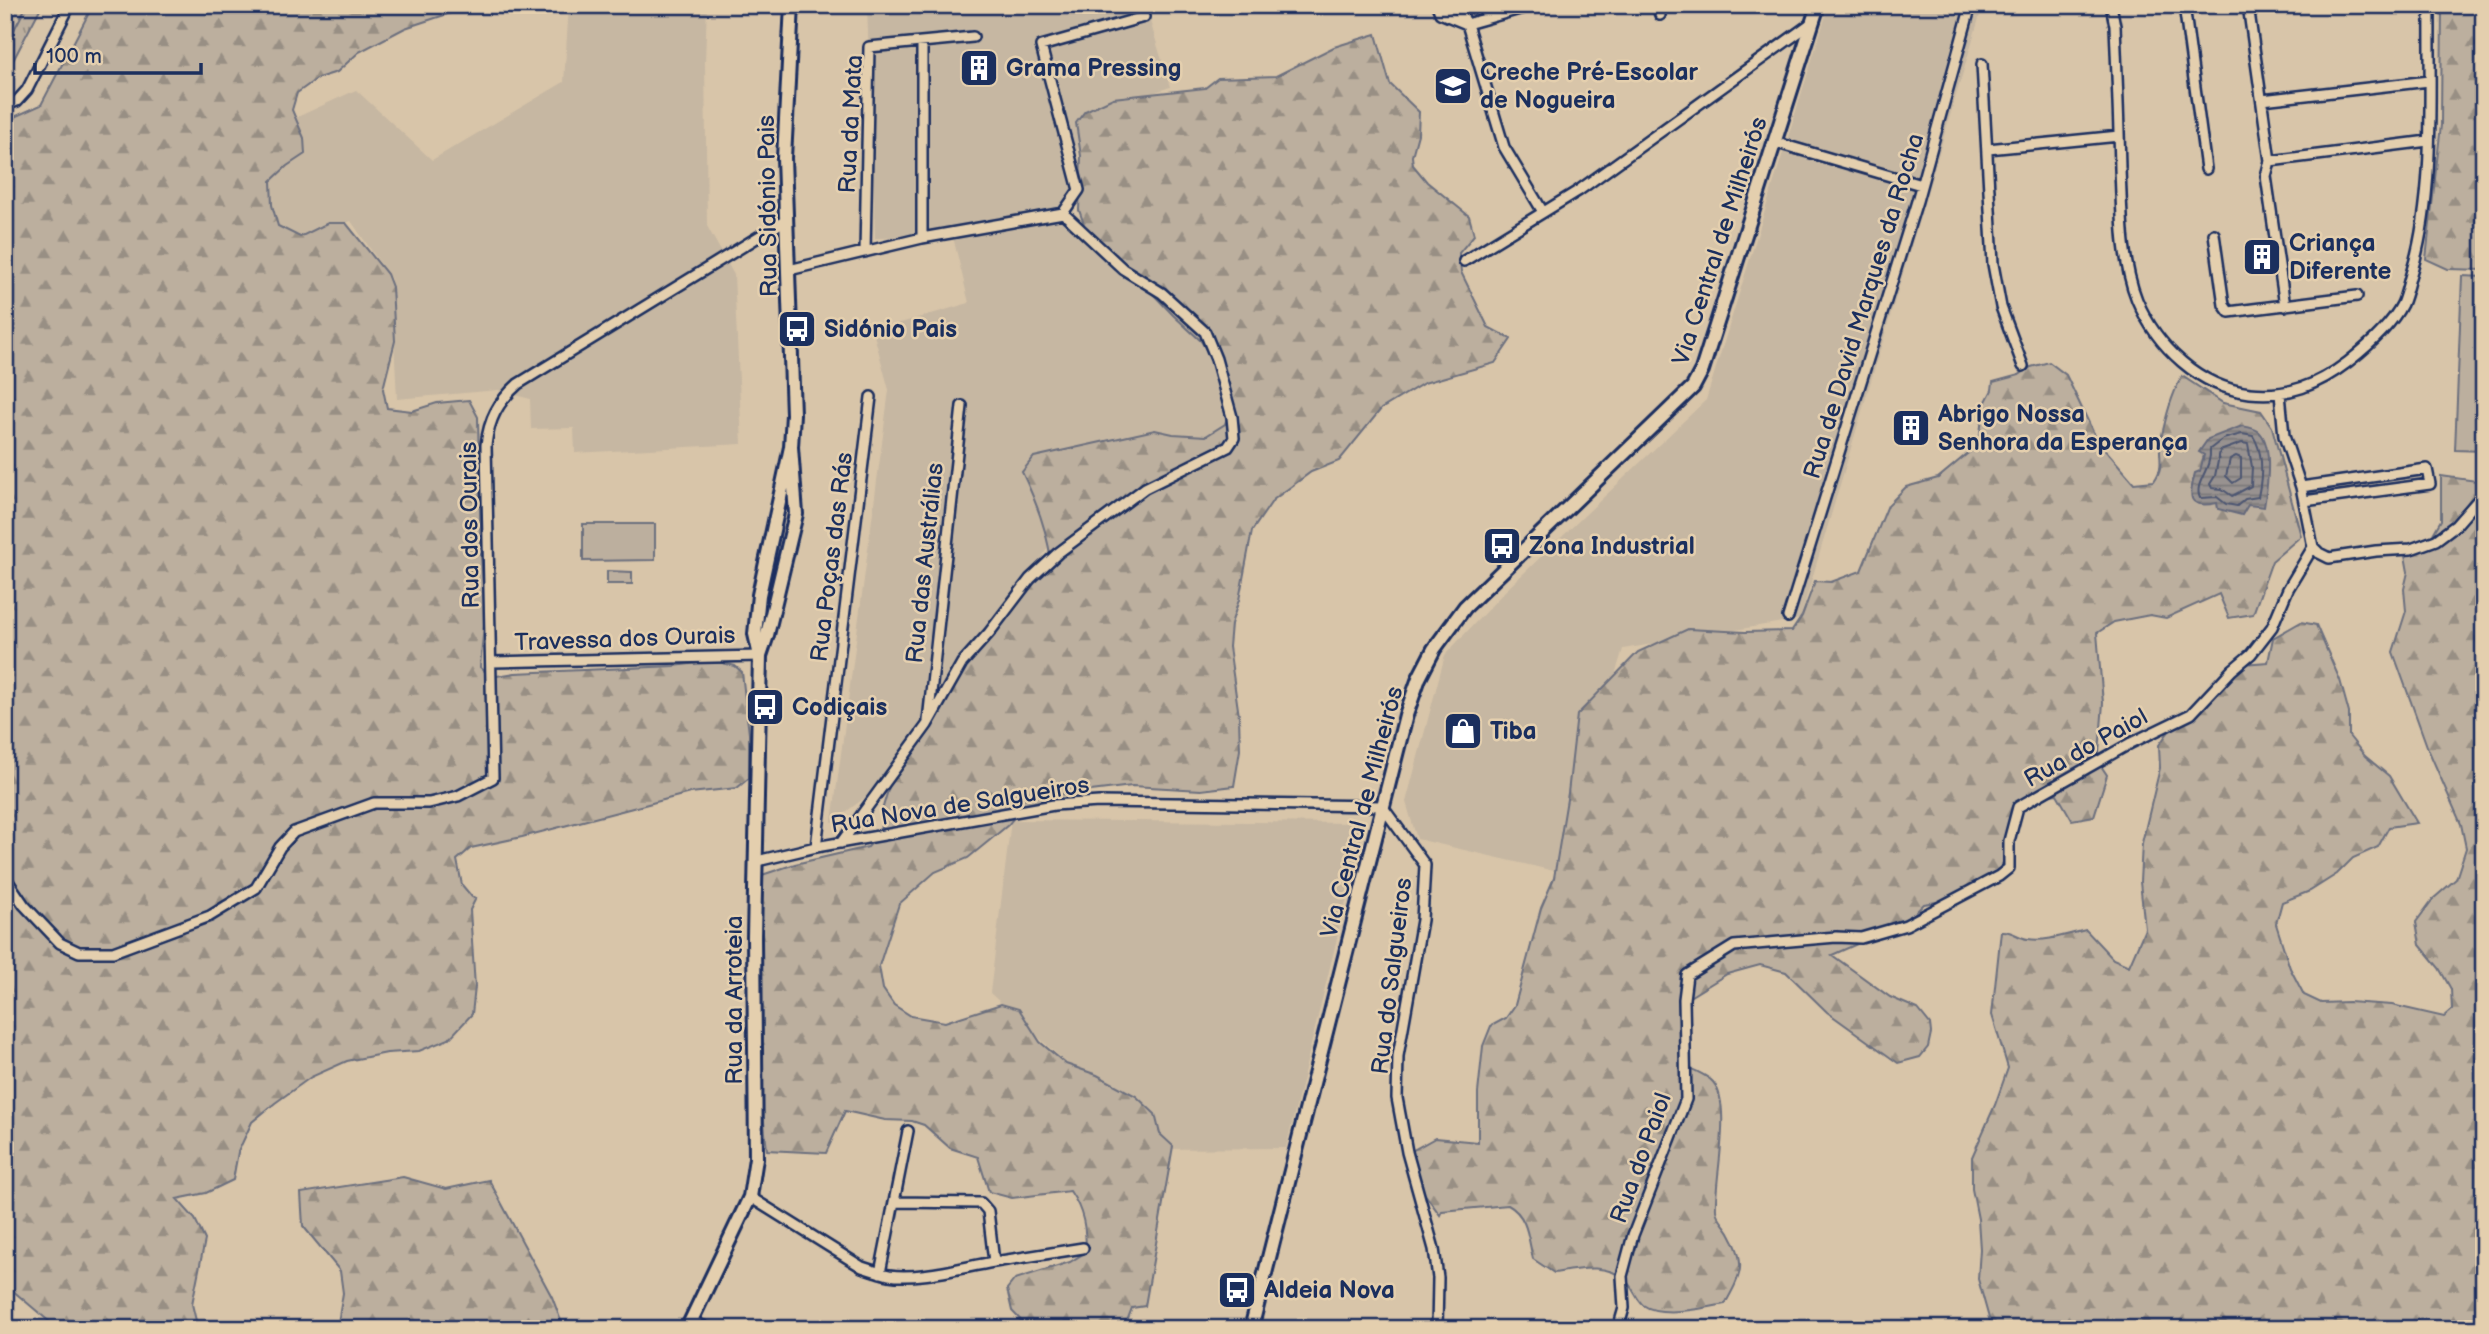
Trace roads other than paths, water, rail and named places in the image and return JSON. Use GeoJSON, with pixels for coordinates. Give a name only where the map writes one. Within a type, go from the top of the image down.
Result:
{"type":"FeatureCollection","features":[{"type":"Feature","properties":{"kind":"street"},"geometry":{"type":"LineString","coordinates":[[5,105],[17,101],[27,90],[70,5]]}},
{"type":"Feature","properties":{"kind":"street","name":"Rua Sidónio Pais"},"geometry":{"type":"LineString","coordinates":[[791,447],[793,414],[784,158],[792,5]]}},
{"type":"Feature","properties":{"kind":"street"},"geometry":{"type":"LineString","coordinates":[[1437,5],[1440,13],[1467,24],[1534,5]]}},
{"type":"Feature","properties":{"kind":"street"},"geometry":{"type":"LineString","coordinates":[[1456,5],[1467,24],[1504,146],[1544,212]]}},
{"type":"Feature","properties":{"kind":"street","name":"Via Central de Milheirós"},"geometry":{"type":"LineString","coordinates":[[1251,1329],[1382,806],[1406,715],[1419,678],[1434,649],[1474,598],[1693,387],[1702,370],[1818,5]]}},
{"type":"Feature","properties":{"kind":"street","name":"Rua de David Marques da Rocha"},"geometry":{"type":"LineString","coordinates":[[1788,617],[1921,185],[1971,5]]}},
{"type":"Feature","properties":{"kind":"street"},"geometry":{"type":"LineString","coordinates":[[2110,5],[2115,26],[2122,222],[2137,299],[2149,322],[2182,363],[2202,377],[2220,387],[2280,394],[2310,386],[2337,370],[2372,343],[2401,305],[2414,264],[2422,224],[2428,141],[2430,5]]}},
{"type":"Feature","properties":{"kind":"street"},"geometry":{"type":"LineString","coordinates":[[2184,5],[2206,169]]}},
{"type":"Feature","properties":{"kind":"street"},"geometry":{"type":"LineString","coordinates":[[2248,5],[2270,161],[2266,176],[2285,306]]}},
{"type":"Feature","properties":{"kind":"street"},"geometry":{"type":"LineString","coordinates":[[789,270],[922,238],[1063,213],[1079,190],[1041,46],[1144,17]]}},
{"type":"Feature","properties":{"kind":"street"},"geometry":{"type":"LineString","coordinates":[[1464,261],[1578,191],[1812,22]]}},
{"type":"Feature","properties":{"kind":"street","name":"Rua da Mata"},"geometry":{"type":"LineString","coordinates":[[865,252],[869,47],[973,37]]}},
{"type":"Feature","properties":{"kind":"street"},"geometry":{"type":"LineString","coordinates":[[922,43],[922,238]]}},
{"type":"Feature","properties":{"kind":"street"},"geometry":{"type":"LineString","coordinates":[[1982,64],[1993,264],[2001,307],[2023,366]]}},
{"type":"Feature","properties":{"kind":"street"},"geometry":{"type":"LineString","coordinates":[[2262,100],[2429,81]]}},
{"type":"Feature","properties":{"kind":"street"},"geometry":{"type":"LineString","coordinates":[[1988,149],[2119,136]]}},
{"type":"Feature","properties":{"kind":"street"},"geometry":{"type":"LineString","coordinates":[[2270,161],[2428,141]]}},
{"type":"Feature","properties":{"kind":"street"},"geometry":{"type":"LineString","coordinates":[[1774,142],[1921,185]]}},
{"type":"Feature","properties":{"kind":"street"},"geometry":{"type":"LineString","coordinates":[[841,843],[927,725],[962,663],[1039,570],[1145,488],[1228,447],[1234,438],[1233,417],[1205,332],[1162,293],[1123,269],[1063,213]]}},
{"type":"Feature","properties":{"kind":"street","name":"Rua dos Ourais"},"geometry":{"type":"LineString","coordinates":[[5,877],[24,905],[60,943],[79,952],[113,952],[210,916],[256,888],[280,847],[294,832],[374,803],[429,803],[458,796],[493,778],[486,446],[493,414],[503,398],[518,384],[786,220]]}},
{"type":"Feature","properties":{"kind":"street"},"geometry":{"type":"LineString","coordinates":[[2214,234],[2224,305],[2229,312],[2357,296]]}},
{"type":"Feature","properties":{"kind":"street"},"geometry":{"type":"LineString","coordinates":[[2280,394],[2284,436],[2301,487],[2313,547],[2329,558],[2411,549],[2436,540],[2456,525],[2484,493]]}},
{"type":"Feature","properties":{"kind":"street","name":"Rua Poças das Rás"},"geometry":{"type":"LineString","coordinates":[[816,847],[871,397]]}},
{"type":"Feature","properties":{"kind":"street","name":"Rua das Austrálias"},"geometry":{"type":"LineString","coordinates":[[927,725],[962,406]]}},
{"type":"Feature","properties":{"kind":"street","name":"Rua da Arroteia"},"geometry":{"type":"LineString","coordinates":[[689,1325],[750,1197],[756,1142],[754,937],[760,656],[755,634],[759,595],[791,447]]}},
{"type":"Feature","properties":{"kind":"street"},"geometry":{"type":"LineString","coordinates":[[2301,487],[2427,469],[2430,484],[2304,501]]}},
{"type":"Feature","properties":{"kind":"street","name":"Rua do Paiol"},"geometry":{"type":"LineString","coordinates":[[1618,1329],[1624,1308],[1622,1276],[1633,1235],[1686,1099],[1684,999],[1687,975],[1734,946],[1836,937],[1861,938],[1906,925],[1999,876],[2009,868],[2009,841],[2018,807],[2132,743],[2191,714],[2232,670],[2251,654],[2272,627],[2288,589],[2313,547]]}},
{"type":"Feature","properties":{"kind":"street","name":"Travessa dos Ourais"},"geometry":{"type":"LineString","coordinates":[[492,663],[760,656]]}},
{"type":"Feature","properties":{"kind":"street","name":"Rua Nova de Salgueiros"},"geometry":{"type":"LineString","coordinates":[[757,861],[816,847],[1054,805],[1382,806]]}},
{"type":"Feature","properties":{"kind":"street","name":"Rua do Salgueiros"},"geometry":{"type":"LineString","coordinates":[[1382,806],[1425,865],[1422,920],[1398,1056],[1397,1098],[1407,1152],[1434,1249],[1438,1278],[1437,1329]]}},
{"type":"Feature","properties":{"kind":"street"},"geometry":{"type":"LineString","coordinates":[[880,1273],[908,1131]]}},
{"type":"Feature","properties":{"kind":"street"},"geometry":{"type":"LineString","coordinates":[[750,1197],[862,1267],[890,1275],[912,1275],[1083,1248]]}},
{"type":"Feature","properties":{"kind":"street"},"geometry":{"type":"LineString","coordinates":[[894,1202],[981,1203],[988,1211],[994,1262]]}},
{"type":"Feature","properties":{"kind":"street"},"geometry":{"type":"LineString","coordinates":[[689,1325],[710,1329]]}},
{"type":"Feature","properties":{"kind":"water"},"geometry":{"type":"Polygon","coordinates":[[[2242,426],[2258,431],[2266,445],[2268,467],[2264,507],[2248,505],[2242,515],[2218,509],[2217,503],[2195,503],[2191,489],[2204,455],[2199,452],[2208,439],[2242,426]]]}},
{"type":"Feature","properties":{"kind":"place","name":"Grama Pressing"},"geometry":{"type":"Point","coordinates":[979,68]}},
{"type":"Feature","properties":{"kind":"place","name":"Creche Pré-Escolar de Nogueira"},"geometry":{"type":"Point","coordinates":[1453,86]}},
{"type":"Feature","properties":{"kind":"place","name":"Criança Diferente"},"geometry":{"type":"Point","coordinates":[2262,257]}},
{"type":"Feature","properties":{"kind":"place","name":"Sidónio Pais"},"geometry":{"type":"Point","coordinates":[797,329]}},
{"type":"Feature","properties":{"kind":"place","name":"Abrigo Nossa Senhora da Esperança"},"geometry":{"type":"Point","coordinates":[1911,428]}},
{"type":"Feature","properties":{"kind":"place","name":"Zona Industrial"},"geometry":{"type":"Point","coordinates":[1502,546]}},
{"type":"Feature","properties":{"kind":"place","name":"Codiçais"},"geometry":{"type":"Point","coordinates":[765,707]}},
{"type":"Feature","properties":{"kind":"place","name":"Tiba"},"geometry":{"type":"Point","coordinates":[1463,731]}},
{"type":"Feature","properties":{"kind":"place","name":"Aldeia Nova"},"geometry":{"type":"Point","coordinates":[1237,1290]}}]}
